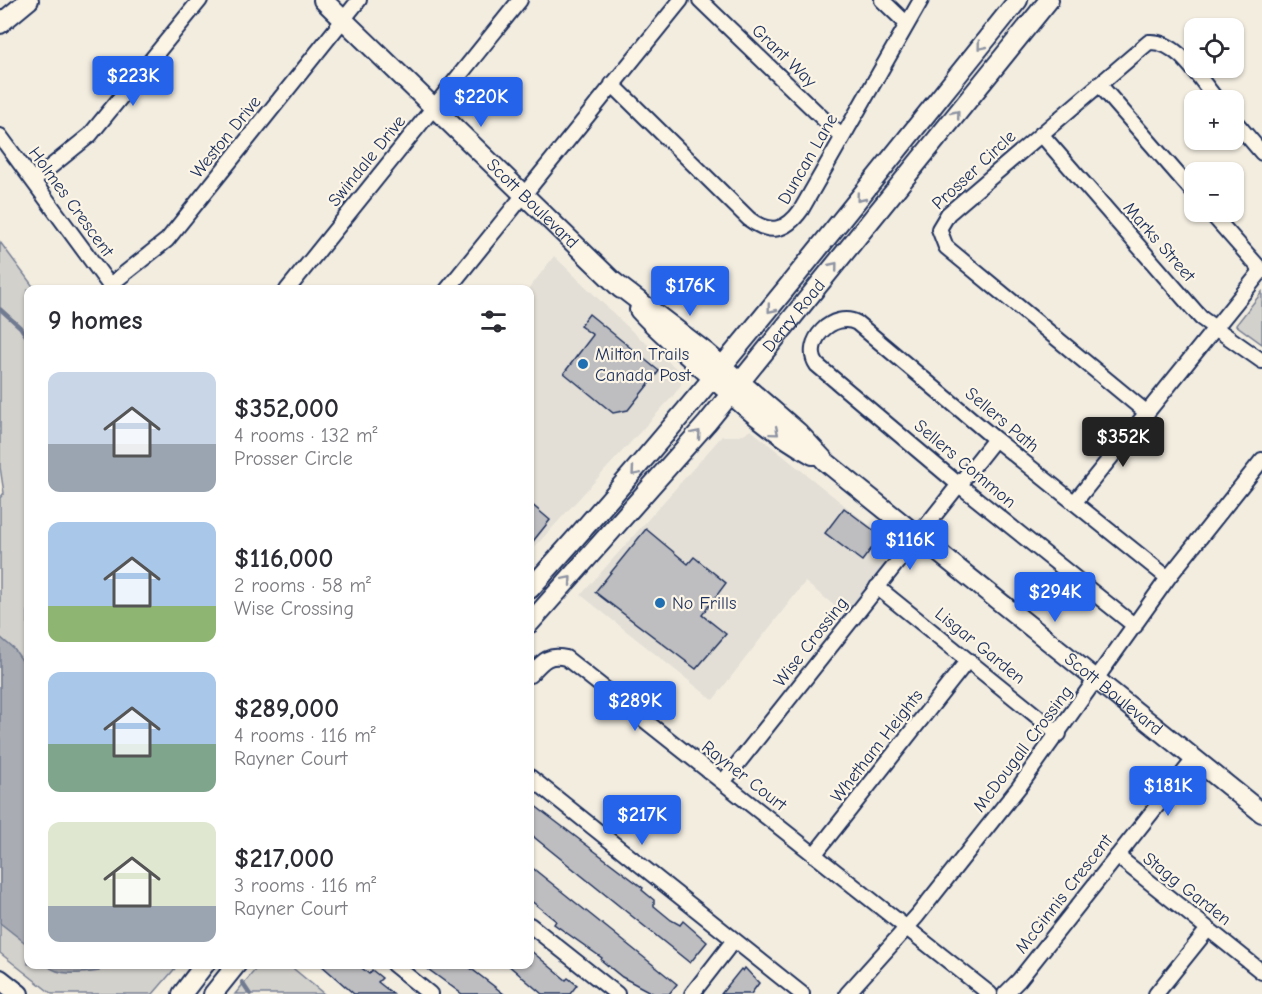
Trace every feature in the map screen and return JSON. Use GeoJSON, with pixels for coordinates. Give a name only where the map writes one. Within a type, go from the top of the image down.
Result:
{"type":"FeatureCollection","features":[{"type":"Feature","properties":{"kind":"main road"},"geometry":{"type":"LineString","coordinates":[[0,24],[29,0]]}},
{"type":"Feature","properties":{"kind":"main road","name":"Scott Boulevard"},"geometry":{"type":"LineString","coordinates":[[323,0],[614,282],[719,373],[785,439],[826,462],[1262,813]]}},
{"type":"Feature","properties":{"kind":"main road","name":"Derry Road"},"geometry":{"type":"LineString","coordinates":[[534,585],[629,479],[719,373],[1018,0]]}},
{"type":"Feature","properties":{"kind":"main road","name":"Derry Road"},"geometry":{"type":"LineString","coordinates":[[534,618],[735,388],[1049,0]]}},
{"type":"Feature","properties":{"kind":"main road"},"geometry":{"type":"LineString","coordinates":[[183,994],[201,969]]}},
{"type":"Feature","properties":{"kind":"main road"},"geometry":{"type":"LineString","coordinates":[[213,994],[233,969]]}},
{"type":"Feature","properties":{"kind":"main road"},"geometry":{"type":"LineString","coordinates":[[0,979],[19,994]]}},
{"type":"Feature","properties":{"kind":"street"},"geometry":{"type":"LineString","coordinates":[[33,181],[90,135],[200,0]]}},
{"type":"Feature","properties":{"kind":"street","name":"Weston Drive"},"geometry":{"type":"LineString","coordinates":[[113,285],[167,240],[359,0]]}},
{"type":"Feature","properties":{"kind":"street","name":"Swindale Drive"},"geometry":{"type":"LineString","coordinates":[[291,285],[520,0]]}},
{"type":"Feature","properties":{"kind":"street"},"geometry":{"type":"LineString","coordinates":[[451,285],[681,0]]}},
{"type":"Feature","properties":{"kind":"street","name":"Grant Way"},"geometry":{"type":"LineString","coordinates":[[700,0],[842,137]]}},
{"type":"Feature","properties":{"kind":"street"},"geometry":{"type":"LineString","coordinates":[[882,0],[907,24]]}},
{"type":"Feature","properties":{"kind":"street","name":"Duncan Lane"},"geometry":{"type":"LineString","coordinates":[[612,84],[749,219],[764,229],[781,229],[796,217],[921,0]]}},
{"type":"Feature","properties":{"kind":"street","name":"Prosser Circle"},"geometry":{"type":"LineString","coordinates":[[1147,413],[946,247],[941,241],[939,229],[943,219],[1143,45],[1162,42],[1173,48],[1209,90]]}},
{"type":"Feature","properties":{"kind":"street"},"geometry":{"type":"LineString","coordinates":[[1099,84],[1184,182]]}},
{"type":"Feature","properties":{"kind":"street"},"geometry":{"type":"LineString","coordinates":[[1244,132],[1262,153]]}},
{"type":"Feature","properties":{"kind":"street","name":"Marks Street"},"geometry":{"type":"LineString","coordinates":[[1041,134],[1201,318],[1262,361]]}},
{"type":"Feature","properties":{"kind":"street","name":"Holmes Crescent"},"geometry":{"type":"LineString","coordinates":[[0,136],[110,285]]}},
{"type":"Feature","properties":{"kind":"street"},"geometry":{"type":"LineString","coordinates":[[1074,504],[1262,271],[1219,222]]}},
{"type":"Feature","properties":{"kind":"street","name":"Sellers Path"},"geometry":{"type":"LineString","coordinates":[[838,319],[845,318],[857,323],[1074,504],[1168,578]]}},
{"type":"Feature","properties":{"kind":"street","name":"Sellers Common"},"geometry":{"type":"LineString","coordinates":[[838,319],[831,322],[812,348],[817,365],[958,484],[1135,626]]}},
{"type":"Feature","properties":{"kind":"street","name":"Wise Crossing"},"geometry":{"type":"LineString","coordinates":[[723,782],[995,439]]}},
{"type":"Feature","properties":{"kind":"street","name":"McDougall Crossing"},"geometry":{"type":"LineString","coordinates":[[847,994],[906,928],[1059,734],[1168,578],[1262,460]]}},
{"type":"Feature","properties":{"kind":"street","name":"Lisgar Garden"},"geometry":{"type":"LineString","coordinates":[[877,587],[1059,734]]}},
{"type":"Feature","properties":{"kind":"street","name":"Rayner Court"},"geometry":{"type":"LineString","coordinates":[[534,670],[544,659],[552,655],[566,658],[906,928]]}},
{"type":"Feature","properties":{"kind":"street","name":"Whetham Heights"},"geometry":{"type":"LineString","coordinates":[[814,855],[968,660]]}},
{"type":"Feature","properties":{"kind":"street","name":"McGinnis Crescent"},"geometry":{"type":"LineString","coordinates":[[1005,994],[1195,758]]}},
{"type":"Feature","properties":{"kind":"street"},"geometry":{"type":"LineString","coordinates":[[534,780],[802,994]]}},
{"type":"Feature","properties":{"kind":"street","name":"Stagg Garden"},"geometry":{"type":"LineString","coordinates":[[1117,856],[1262,972]]}},
{"type":"Feature","properties":{"kind":"street"},"geometry":{"type":"LineString","coordinates":[[534,928],[617,994]]}},
{"type":"Feature","properties":{"kind":"street"},"geometry":{"type":"LineString","coordinates":[[906,928],[990,994]]}},
{"type":"Feature","properties":{"kind":"street"},"geometry":{"type":"LineString","coordinates":[[1156,994],[1208,928]]}},
{"type":"Feature","properties":{"kind":"street"},"geometry":{"type":"LineString","coordinates":[[692,994],[734,940]]}},
{"type":"Feature","properties":{"kind":"street"},"geometry":{"type":"LineString","coordinates":[[399,969],[430,994]]}},
{"type":"Feature","properties":{"kind":"shaded area"},"geometry":{"type":"Polygon","coordinates":[[[0,242],[32,285],[24,285],[24,969],[175,969],[153,994],[52,994],[0,953],[0,498],[4,493],[0,467],[0,242]]]}},
{"type":"Feature","properties":{"kind":"shaded area"},"geometry":{"type":"Polygon","coordinates":[[[554,256],[635,334],[683,374],[681,385],[673,396],[534,548],[534,285],[532,285],[554,256]]]}},
{"type":"Feature","properties":{"kind":"shaded area"},"geometry":{"type":"Polygon","coordinates":[[[1262,292],[1262,344],[1236,325],[1262,292]]]}},
{"type":"Feature","properties":{"kind":"shaded area"},"geometry":{"type":"Polygon","coordinates":[[[751,430],[895,546],[892,555],[845,614],[805,582],[713,700],[581,595],[722,436],[739,436],[751,430]]]}},
{"type":"Feature","properties":{"kind":"shaded area"},"geometry":{"type":"Polygon","coordinates":[[[0,637],[14,649],[24,663],[24,942],[0,923],[0,637]]]}},
{"type":"Feature","properties":{"kind":"shaded area"},"geometry":{"type":"Polygon","coordinates":[[[52,969],[100,969],[86,973],[52,969]]]}},
{"type":"Feature","properties":{"kind":"shaded area"},"geometry":{"type":"Polygon","coordinates":[[[256,969],[294,969],[324,994],[235,994],[256,969]]]}},
{"type":"Feature","properties":{"kind":"building"},"geometry":{"type":"Polygon","coordinates":[[[589,314],[659,371],[628,410],[613,413],[564,373],[593,335],[580,326],[589,314]]]}},
{"type":"Feature","properties":{"kind":"building"},"geometry":{"type":"Polygon","coordinates":[[[534,506],[550,520],[534,540],[534,506]]]}},
{"type":"Feature","properties":{"kind":"building"},"geometry":{"type":"Polygon","coordinates":[[[844,508],[881,536],[862,561],[825,533],[844,508]]]}},
{"type":"Feature","properties":{"kind":"building","name":"No Frills"},"geometry":{"type":"Polygon","coordinates":[[[646,529],[688,564],[694,557],[726,583],[702,615],[726,634],[696,669],[595,592],[646,529]]]}},
{"type":"Feature","properties":{"kind":"building"},"geometry":{"type":"Polygon","coordinates":[[[534,805],[643,888],[642,890],[654,900],[654,906],[671,920],[680,925],[683,921],[707,942],[690,963],[535,838],[534,805]]]}},
{"type":"Feature","properties":{"kind":"building"},"geometry":{"type":"Polygon","coordinates":[[[534,869],[677,984],[669,994],[654,994],[622,977],[601,960],[602,958],[554,924],[556,921],[534,903],[534,869]]]}},
{"type":"Feature","properties":{"kind":"building"},"geometry":{"type":"Polygon","coordinates":[[[534,953],[566,980],[568,978],[577,985],[570,994],[542,994],[513,969],[534,969],[534,953]]]}},
{"type":"Feature","properties":{"kind":"building"},"geometry":{"type":"Polygon","coordinates":[[[745,968],[759,983],[751,994],[721,994],[741,969],[743,971],[745,968]]]}},
{"type":"Feature","properties":{"kind":"building"},"geometry":{"type":"Polygon","coordinates":[[[326,969],[363,969],[369,974],[372,970],[382,978],[378,982],[393,994],[354,994],[326,969]]]}},
{"type":"Feature","properties":{"kind":"building"},"geometry":{"type":"Polygon","coordinates":[[[428,969],[472,969],[504,994],[462,994],[428,969]]]}},
{"type":"Feature","properties":{"kind":"waterway"},"geometry":{"type":"LineString","coordinates":[[0,309],[24,333]]}},
{"type":"Feature","properties":{"kind":"waterway"},"geometry":{"type":"LineString","coordinates":[[242,982],[250,994]]}},
{"type":"Feature","properties":{"kind":"place","name":"Milton Trails Canada Post"},"geometry":{"type":"Point","coordinates":[583,364]}},
{"type":"Feature","properties":{"kind":"place","name":"No Frills"},"geometry":{"type":"Point","coordinates":[660,603]}}]}
